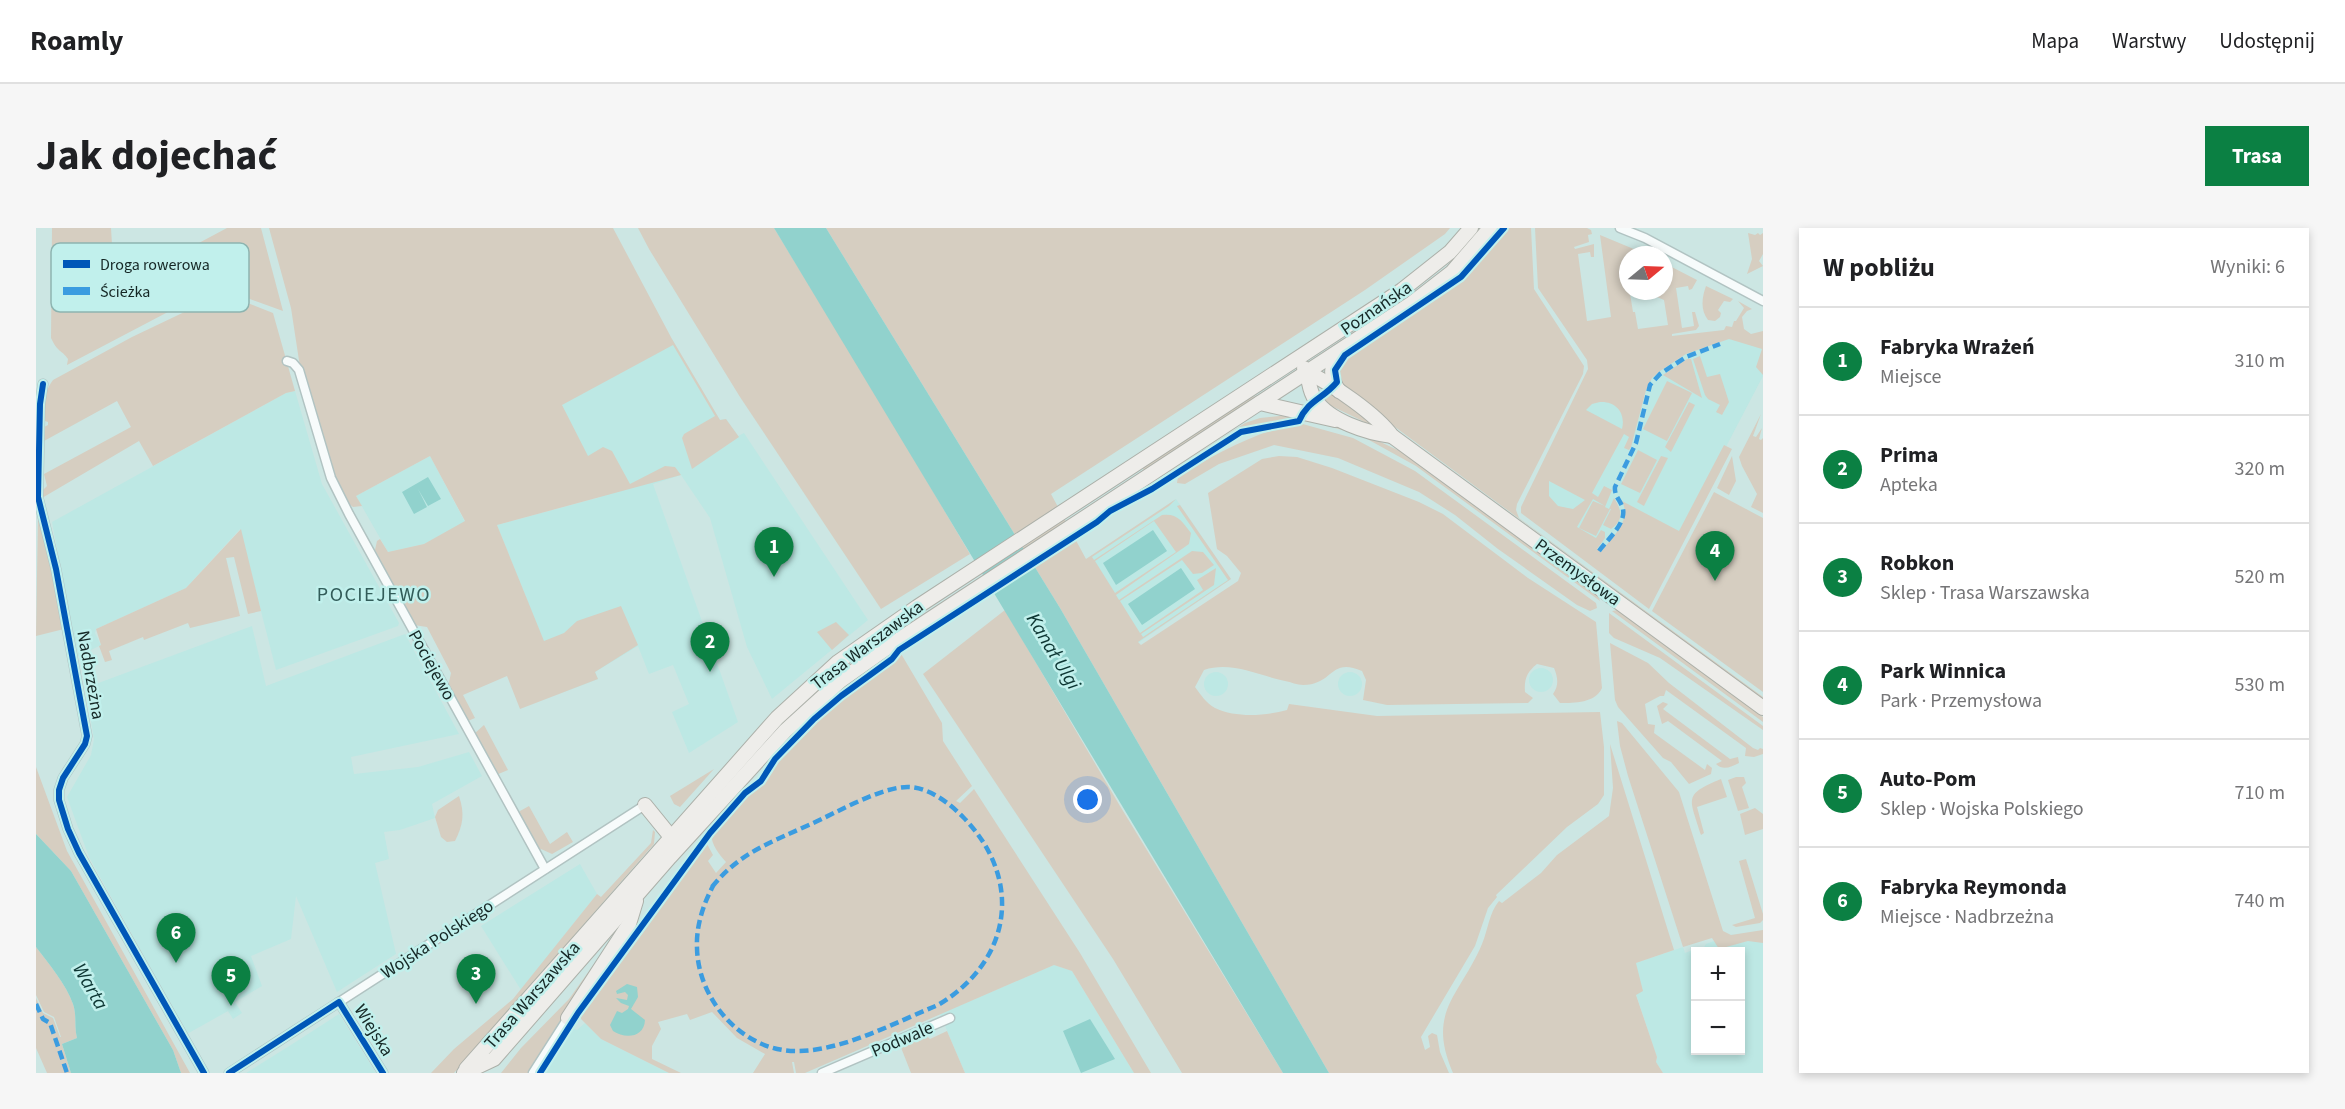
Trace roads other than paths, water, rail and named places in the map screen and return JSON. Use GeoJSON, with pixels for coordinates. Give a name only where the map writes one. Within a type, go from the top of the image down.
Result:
{"type":"FeatureCollection","features":[{"type":"Feature","properties":{"kind":"main road","name":"Poznańska"},"geometry":{"type":"LineString","coordinates":[[1297,358],[1428,270],[1450,252],[1471,228]]}},
{"type":"Feature","properties":{"kind":"main road","name":"Poznańska"},"geometry":{"type":"LineString","coordinates":[[1338,352],[1431,289],[1469,254],[1490,228]]}},
{"type":"Feature","properties":{"kind":"main road","name":"Trasa Warszawska"},"geometry":{"type":"LineString","coordinates":[[464,1073],[494,1059],[670,857],[770,747],[812,705],[858,667],[1338,352]]}},
{"type":"Feature","properties":{"kind":"main road"},"geometry":{"type":"LineString","coordinates":[[1338,352],[1331,371],[1332,379],[1340,393]]}},
{"type":"Feature","properties":{"kind":"main road","name":"Przemysłowa"},"geometry":{"type":"LineString","coordinates":[[1297,358],[1307,372],[1310,388],[1316,400],[1326,411],[1343,421],[1379,435],[1392,436]]}},
{"type":"Feature","properties":{"kind":"main road","name":"Trasa Warszawska"},"geometry":{"type":"LineString","coordinates":[[464,1073],[777,718],[809,686],[850,653],[916,607],[1297,358]]}},
{"type":"Feature","properties":{"kind":"main road"},"geometry":{"type":"LineString","coordinates":[[1307,372],[1340,393]]}},
{"type":"Feature","properties":{"kind":"main road","name":"Przemysłowa"},"geometry":{"type":"LineString","coordinates":[[1340,393],[1384,426],[1392,436],[1763,708]]}},
{"type":"Feature","properties":{"kind":"main road"},"geometry":{"type":"LineString","coordinates":[[1260,403],[1343,421]]}},
{"type":"Feature","properties":{"kind":"main road"},"geometry":{"type":"LineString","coordinates":[[645,805],[671,837],[670,857]]}},
{"type":"Feature","properties":{"kind":"main road"},"geometry":{"type":"LineString","coordinates":[[568,1018],[629,924],[637,897]]}},
{"type":"Feature","properties":{"kind":"street"},"geometry":{"type":"LineString","coordinates":[[1620,228],[1645,238],[1763,301]]}},
{"type":"Feature","properties":{"kind":"street","name":"Pociejewo"},"geometry":{"type":"LineString","coordinates":[[287,361],[293,363],[299,370],[331,478],[349,514],[545,869]]}},
{"type":"Feature","properties":{"kind":"street","name":"Nadbrzeżna"},"geometry":{"type":"LineString","coordinates":[[43,384],[40,404],[38,497],[56,569],[87,736],[86,744],[60,783],[59,800],[68,829],[79,853],[204,1073]]}},
{"type":"Feature","properties":{"kind":"street","name":"Wojska Polskiego"},"geometry":{"type":"LineString","coordinates":[[229,1073],[645,805]]}},
{"type":"Feature","properties":{"kind":"street","name":"Wiejska"},"geometry":{"type":"LineString","coordinates":[[339,1002],[383,1073]]}},
{"type":"Feature","properties":{"kind":"street"},"geometry":{"type":"LineString","coordinates":[[533,1073],[568,1018]]}},
{"type":"Feature","properties":{"kind":"street","name":"Podwale"},"geometry":{"type":"LineString","coordinates":[[822,1073],[950,1018]]}},
{"type":"Feature","properties":{"kind":"water","name":"Kanał Ulgi"},"geometry":{"type":"Polygon","coordinates":[[[774,228],[826,228],[1060,608],[1329,1073],[1283,1073],[774,228]]]}},
{"type":"Feature","properties":{"kind":"water"},"geometry":{"type":"Polygon","coordinates":[[[428,477],[441,499],[428,506],[418,489],[427,507],[414,514],[402,492],[428,477]]]}},
{"type":"Feature","properties":{"kind":"water"},"geometry":{"type":"Polygon","coordinates":[[[1153,530],[1167,551],[1116,585],[1103,563],[1153,530]]]}},
{"type":"Feature","properties":{"kind":"water"},"geometry":{"type":"Polygon","coordinates":[[[1181,568],[1195,589],[1142,625],[1128,604],[1181,568]]]}},
{"type":"Feature","properties":{"kind":"water","name":"Warta"},"geometry":{"type":"Polygon","coordinates":[[[36,834],[71,871],[173,1050],[181,1073],[71,1073],[62,1044],[77,1038],[74,1008],[62,982],[36,947],[36,834]]]}},
{"type":"Feature","properties":{"kind":"water"},"geometry":{"type":"Polygon","coordinates":[[[627,984],[637,987],[638,997],[631,1009],[645,1020],[638,1034],[628,1036],[613,1031],[610,1025],[617,1011],[622,1013],[628,1009],[629,1006],[616,998],[627,1000],[628,995],[625,992],[617,994],[616,991],[627,984]]]}},
{"type":"Feature","properties":{"kind":"water"},"geometry":{"type":"Polygon","coordinates":[[[1090,1019],[1115,1059],[1081,1073],[1063,1031],[1090,1019]]]}},
{"type":"Feature","properties":{"kind":"place","name":"Fabryka Wrażeń"},"geometry":{"type":"Point","coordinates":[774,577]}},
{"type":"Feature","properties":{"kind":"place","name":"Park Winnica"},"geometry":{"type":"Point","coordinates":[1715,581]}},
{"type":"Feature","properties":{"kind":"place","name":"Prima"},"geometry":{"type":"Point","coordinates":[710,672]}},
{"type":"Feature","properties":{"kind":"place","name":"Fabryka Reymonda"},"geometry":{"type":"Point","coordinates":[176,963]}},
{"type":"Feature","properties":{"kind":"place","name":"Robkon"},"geometry":{"type":"Point","coordinates":[476,1004]}},
{"type":"Feature","properties":{"kind":"place","name":"Auto-Pom"},"geometry":{"type":"Point","coordinates":[231,1006]}},
{"type":"Feature","properties":{"kind":"district","name":"POCIEJEWO"},"geometry":{"type":"Point","coordinates":[374,594]}}]}
